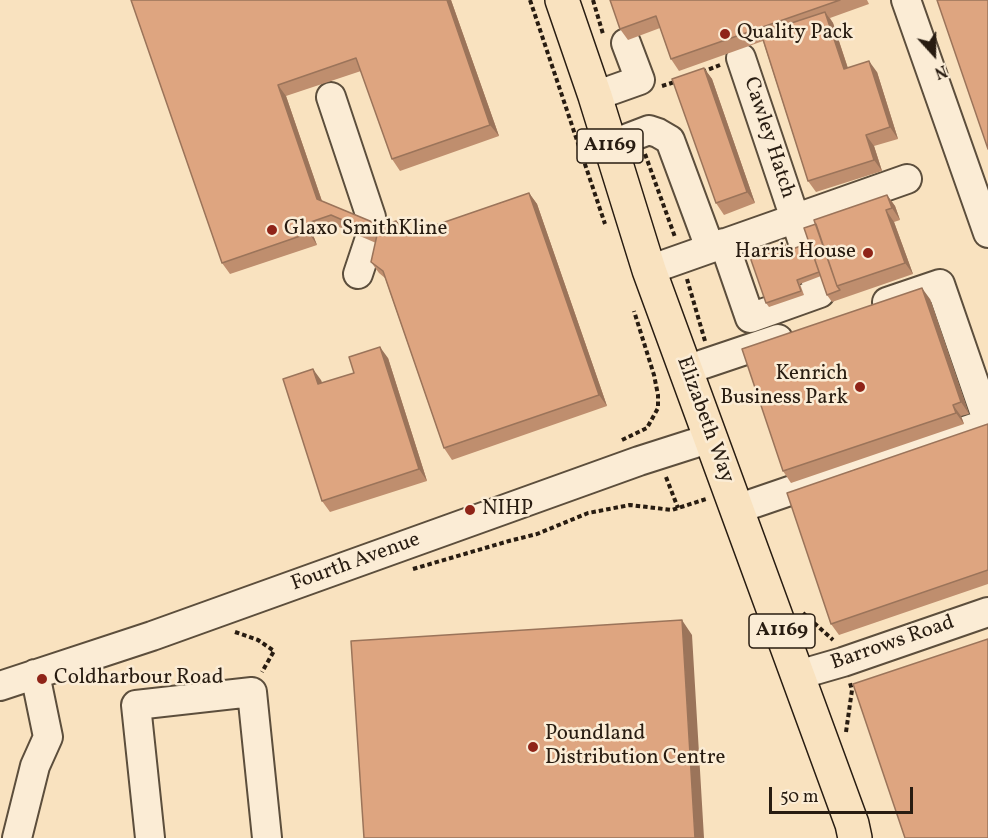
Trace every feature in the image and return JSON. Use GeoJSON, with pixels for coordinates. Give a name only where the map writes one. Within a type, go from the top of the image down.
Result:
{"type":"FeatureCollection","features":[{"type":"Feature","properties":{"kind":"main road","name":"Elizabeth Way"},"geometry":{"type":"LineString","coordinates":[[562,0],[595,96],[649,270],[711,438],[723,504],[798,675],[855,838]]}},
{"type":"Feature","properties":{"kind":"street"},"geometry":{"type":"LineString","coordinates":[[906,0],[988,233]]}},
{"type":"Feature","properties":{"kind":"street"},"geometry":{"type":"LineString","coordinates":[[595,96],[640,80],[626,43]]}},
{"type":"Feature","properties":{"kind":"street","name":"Cawley Hatch"},"geometry":{"type":"LineString","coordinates":[[741,58],[794,219]]}},
{"type":"Feature","properties":{"kind":"street"},"geometry":{"type":"LineString","coordinates":[[331,97],[371,217],[370,235],[358,274]]}},
{"type":"Feature","properties":{"kind":"street"},"geometry":{"type":"LineString","coordinates":[[610,145],[649,130],[670,140],[750,318],[820,293],[794,219]]}},
{"type":"Feature","properties":{"kind":"street","name":"Cawley Hatch"},"geometry":{"type":"LineString","coordinates":[[649,270],[907,178]]}},
{"type":"Feature","properties":{"kind":"street"},"geometry":{"type":"LineString","coordinates":[[723,504],[988,423],[940,284],[861,311]]}},
{"type":"Feature","properties":{"kind":"street"},"geometry":{"type":"LineString","coordinates":[[686,370],[805,330]]}},
{"type":"Feature","properties":{"kind":"street","name":"Fourth Avenue"},"geometry":{"type":"LineString","coordinates":[[0,686],[152,636],[639,461],[711,438]]}},
{"type":"Feature","properties":{"kind":"street","name":"Barrows Road"},"geometry":{"type":"LineString","coordinates":[[798,675],[843,662],[988,612]]}},
{"type":"Feature","properties":{"kind":"street"},"geometry":{"type":"LineString","coordinates":[[35,674],[48,737],[35,766],[20,825],[38,838]]}},
{"type":"Feature","properties":{"kind":"street"},"geometry":{"type":"LineString","coordinates":[[150,838],[136,705],[252,692],[267,838]]}},
{"type":"Feature","properties":{"kind":"path"},"geometry":{"type":"LineString","coordinates":[[530,0],[609,233]]}},
{"type":"Feature","properties":{"kind":"path"},"geometry":{"type":"LineString","coordinates":[[699,73],[741,58]]}},
{"type":"Feature","properties":{"kind":"path"},"geometry":{"type":"LineString","coordinates":[[657,88],[688,77]]}},
{"type":"Feature","properties":{"kind":"path"},"geometry":{"type":"LineString","coordinates":[[617,442],[648,428],[658,408],[654,375],[634,310]]}},
{"type":"Feature","properties":{"kind":"path"},"geometry":{"type":"LineString","coordinates":[[666,477],[678,508]]}},
{"type":"Feature","properties":{"kind":"path"},"geometry":{"type":"LineString","coordinates":[[410,570],[537,534],[588,513],[630,505],[672,510],[723,504]]}},
{"type":"Feature","properties":{"kind":"path"},"geometry":{"type":"LineString","coordinates":[[236,626],[229,630],[258,640],[274,651],[252,692]]}},
{"type":"Feature","properties":{"kind":"building","name":"Glaxo SmithKline"},"geometry":{"type":"Polygon","coordinates":[[[131,0],[447,0],[490,125],[392,159],[356,58],[278,85],[317,199],[382,226],[396,221],[407,235],[529,193],[599,395],[444,448],[383,271],[371,262],[377,235],[331,215],[305,224],[309,233],[222,263],[131,0]]]}},
{"type":"Feature","properties":{"kind":"building","name":"Quality Pack"},"geometry":{"type":"Polygon","coordinates":[[[610,0],[840,0],[671,59],[656,16],[620,29],[610,0]]]}},
{"type":"Feature","properties":{"kind":"building"},"geometry":{"type":"Polygon","coordinates":[[[937,0],[988,0],[988,149],[937,0]]]}},
{"type":"Feature","properties":{"kind":"building"},"geometry":{"type":"Polygon","coordinates":[[[825,12],[844,69],[869,61],[890,127],[866,135],[874,160],[808,181],[761,33],[825,12]]]}},
{"type":"Feature","properties":{"kind":"building"},"geometry":{"type":"Polygon","coordinates":[[[704,68],[747,192],[716,203],[672,79],[704,68]]]}},
{"type":"Feature","properties":{"kind":"building","name":"Harris House"},"geometry":{"type":"Polygon","coordinates":[[[887,195],[892,208],[886,210],[905,263],[837,286],[814,220],[887,195]]]}},
{"type":"Feature","properties":{"kind":"building"},"geometry":{"type":"Polygon","coordinates":[[[816,224],[840,290],[827,295],[804,228],[816,224]]]}},
{"type":"Feature","properties":{"kind":"building"},"geometry":{"type":"Polygon","coordinates":[[[809,243],[819,272],[797,280],[801,291],[766,303],[750,257],[785,244],[787,251],[809,243]]]}},
{"type":"Feature","properties":{"kind":"building","name":"Kenrich Business Park"},"geometry":{"type":"Polygon","coordinates":[[[922,288],[961,402],[953,405],[956,413],[783,471],[742,349],[922,288]]]}},
{"type":"Feature","properties":{"kind":"building"},"geometry":{"type":"Polygon","coordinates":[[[380,347],[419,469],[322,501],[283,379],[313,369],[318,384],[354,373],[349,357],[380,347]]]}},
{"type":"Feature","properties":{"kind":"building"},"geometry":{"type":"Polygon","coordinates":[[[988,424],[988,570],[831,624],[787,493],[988,424]]]}},
{"type":"Feature","properties":{"kind":"building","name":"Poundland Distribution Centre"},"geometry":{"type":"Polygon","coordinates":[[[682,620],[695,838],[364,838],[351,641],[682,620]]]}},
{"type":"Feature","properties":{"kind":"building"},"geometry":{"type":"Polygon","coordinates":[[[988,639],[988,838],[905,838],[853,684],[988,639]]]}},
{"type":"Feature","properties":{"kind":"place","name":"Quality Pack"},"geometry":{"type":"Point","coordinates":[725,34]}},
{"type":"Feature","properties":{"kind":"place","name":"Glaxo SmithKline"},"geometry":{"type":"Point","coordinates":[272,230]}},
{"type":"Feature","properties":{"kind":"place","name":"Harris House"},"geometry":{"type":"Point","coordinates":[868,253]}},
{"type":"Feature","properties":{"kind":"place","name":"Kenrich Business Park"},"geometry":{"type":"Point","coordinates":[860,387]}},
{"type":"Feature","properties":{"kind":"place","name":"NIHP"},"geometry":{"type":"Point","coordinates":[470,510]}},
{"type":"Feature","properties":{"kind":"place","name":"Coldharbour Road"},"geometry":{"type":"Point","coordinates":[42,679]}},
{"type":"Feature","properties":{"kind":"place","name":"Poundland Distribution Centre"},"geometry":{"type":"Point","coordinates":[533,747]}}]}
